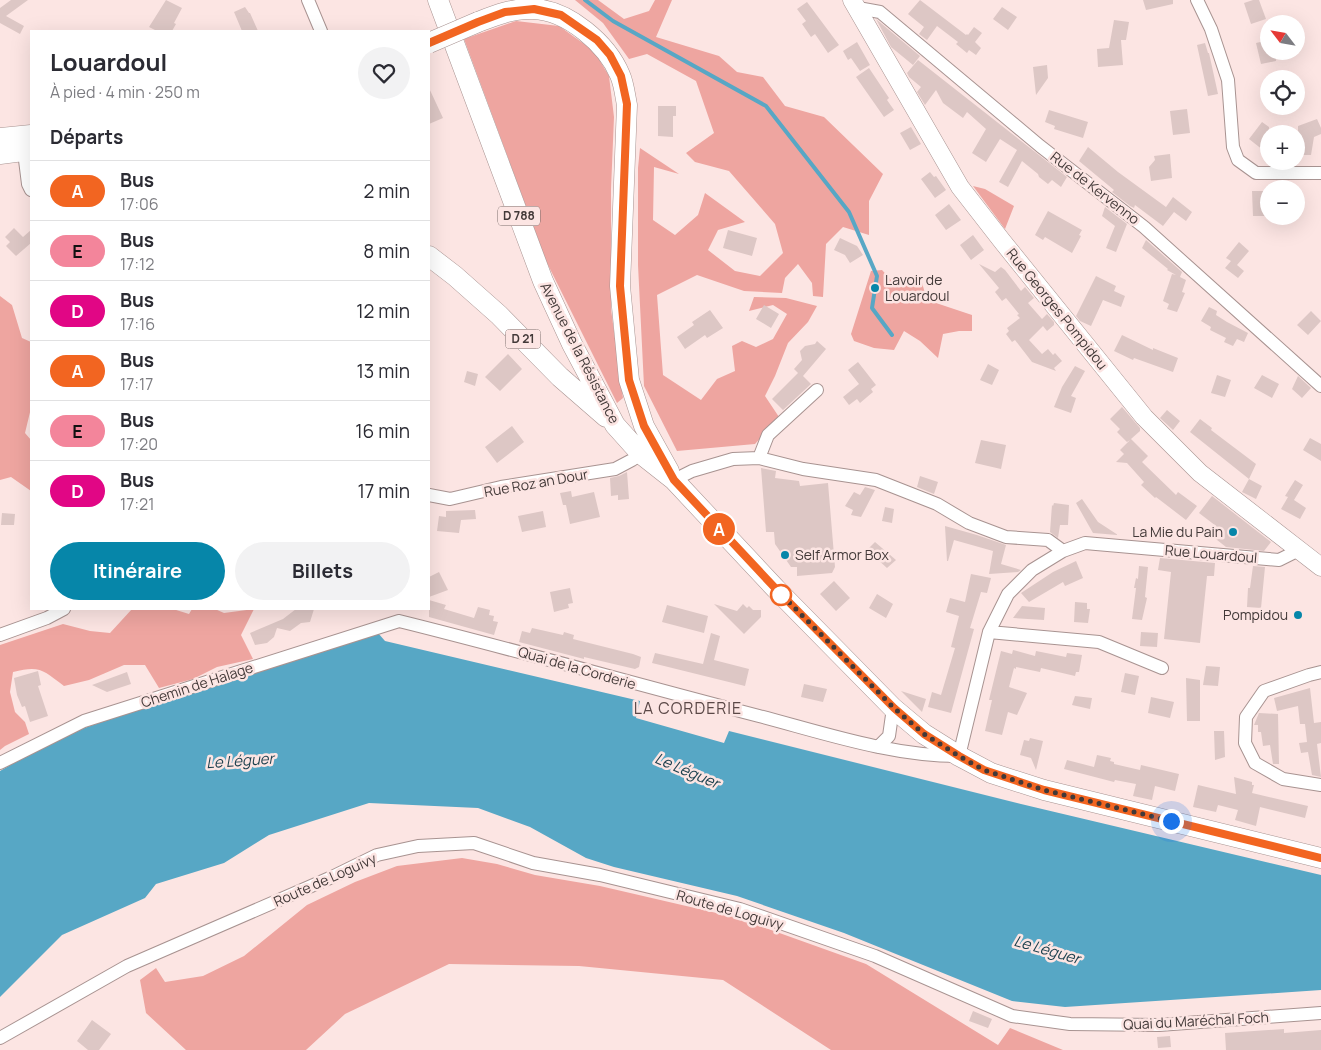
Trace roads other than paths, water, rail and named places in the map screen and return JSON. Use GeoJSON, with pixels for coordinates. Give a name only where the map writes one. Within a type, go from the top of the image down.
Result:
{"type":"FeatureCollection","features":[{"type":"Feature","properties":{"kind":"main road","name":"Avenue de la Résistance"},"geometry":{"type":"LineString","coordinates":[[438,0],[543,281],[572,344],[615,425],[641,454],[674,480],[776,589],[894,708],[924,734],[984,770],[1044,790],[1321,858]]}},
{"type":"Feature","properties":{"kind":"main road","name":"Rue Georges Pompidou"},"geometry":{"type":"LineString","coordinates":[[855,4],[960,187],[1138,410],[1200,473],[1321,567]]}},
{"type":"Feature","properties":{"kind":"main road"},"geometry":{"type":"LineString","coordinates":[[430,43],[505,12],[534,9],[561,15],[597,40],[610,55],[621,76],[627,104],[620,286],[629,380],[644,426],[674,480]]}},
{"type":"Feature","properties":{"kind":"main road"},"geometry":{"type":"LineString","coordinates":[[0,138],[27,143]]}},
{"type":"Feature","properties":{"kind":"main road"},"geometry":{"type":"LineString","coordinates":[[0,154],[27,143]]}},
{"type":"Feature","properties":{"kind":"main road","name":"D 21"},"geometry":{"type":"LineString","coordinates":[[430,257],[499,315],[560,377],[615,425]]}},
{"type":"Feature","properties":{"kind":"street"},"geometry":{"type":"LineString","coordinates":[[308,0],[321,30]]}},
{"type":"Feature","properties":{"kind":"street"},"geometry":{"type":"LineString","coordinates":[[1196,0],[1211,29],[1228,80],[1233,147],[1238,160],[1256,173],[1321,174]]}},
{"type":"Feature","properties":{"kind":"street","name":"Rue de Kervenno"},"geometry":{"type":"LineString","coordinates":[[855,4],[880,12],[1040,146],[1144,227],[1321,386]]}},
{"type":"Feature","properties":{"kind":"street"},"geometry":{"type":"LineString","coordinates":[[27,143],[28,184],[30,188]]}},
{"type":"Feature","properties":{"kind":"street"},"geometry":{"type":"LineString","coordinates":[[759,458],[768,435],[817,390]]}},
{"type":"Feature","properties":{"kind":"street","name":"Rue Roz an Dour"},"geometry":{"type":"LineString","coordinates":[[430,495],[450,499],[501,488],[615,469],[641,454]]}},
{"type":"Feature","properties":{"kind":"street"},"geometry":{"type":"LineString","coordinates":[[674,480],[692,471],[733,459],[759,458],[803,469],[876,480],[937,504],[969,522],[1006,537],[1048,540],[1063,551]]}},
{"type":"Feature","properties":{"kind":"street","name":"Rue Louardoul"},"geometry":{"type":"LineString","coordinates":[[959,756],[989,632],[1008,594],[1032,570],[1063,551],[1085,544],[1279,560],[1299,550]]}},
{"type":"Feature","properties":{"kind":"street"},"geometry":{"type":"LineString","coordinates":[[0,635],[47,618],[62,610]]}},
{"type":"Feature","properties":{"kind":"street","name":"Quai de la Corderie"},"geometry":{"type":"LineString","coordinates":[[399,615],[502,647],[651,689],[878,747],[930,756],[959,756]]}},
{"type":"Feature","properties":{"kind":"street","name":"Chemin de Halage"},"geometry":{"type":"LineString","coordinates":[[0,763],[84,721],[399,615]]}},
{"type":"Feature","properties":{"kind":"street"},"geometry":{"type":"LineString","coordinates":[[989,632],[1099,642],[1162,668]]}},
{"type":"Feature","properties":{"kind":"street"},"geometry":{"type":"LineString","coordinates":[[1321,672],[1264,691],[1246,717],[1245,743],[1255,763],[1283,779],[1321,785]]}},
{"type":"Feature","properties":{"kind":"street"},"geometry":{"type":"LineString","coordinates":[[878,747],[889,736],[894,708]]}},
{"type":"Feature","properties":{"kind":"street","name":"Route de Loguivy"},"geometry":{"type":"LineString","coordinates":[[0,1038],[127,966],[332,878],[377,855],[418,846],[474,843],[533,864],[600,875],[740,909],[875,956]]}},
{"type":"Feature","properties":{"kind":"street","name":"Quai du Maréchal Foch"},"geometry":{"type":"LineString","coordinates":[[875,956],[1012,1016],[1070,1024],[1159,1025],[1321,1014]]}},
{"type":"Feature","properties":{"kind":"water","name":"Le Léguer"},"geometry":{"type":"Polygon","coordinates":[[[378,633],[385,641],[640,701],[636,718],[724,743],[729,731],[1021,804],[1321,875],[1321,990],[1065,1007],[1012,1001],[844,933],[737,896],[614,867],[586,858],[530,827],[478,808],[369,803],[269,835],[224,863],[156,884],[145,898],[62,935],[0,997],[0,771],[59,737],[121,715],[378,633]]]}},
{"type":"Feature","properties":{"kind":"waterway"},"geometry":{"type":"LineString","coordinates":[[585,0],[613,21],[766,106],[849,212],[877,276],[872,308],[892,335]]}},
{"type":"Feature","properties":{"kind":"place","name":"Lavoir de Louardoul"},"geometry":{"type":"Point","coordinates":[875,288]}},
{"type":"Feature","properties":{"kind":"place","name":"La Mie du Pain"},"geometry":{"type":"Point","coordinates":[1233,532]}},
{"type":"Feature","properties":{"kind":"place","name":"Self Armor Box"},"geometry":{"type":"Point","coordinates":[785,555]}},
{"type":"Feature","properties":{"kind":"place","name":"Pompidou"},"geometry":{"type":"Point","coordinates":[1298,615]}},
{"type":"Feature","properties":{"kind":"district","name":"LA CORDERIE"},"geometry":{"type":"Point","coordinates":[688,708]}}]}
